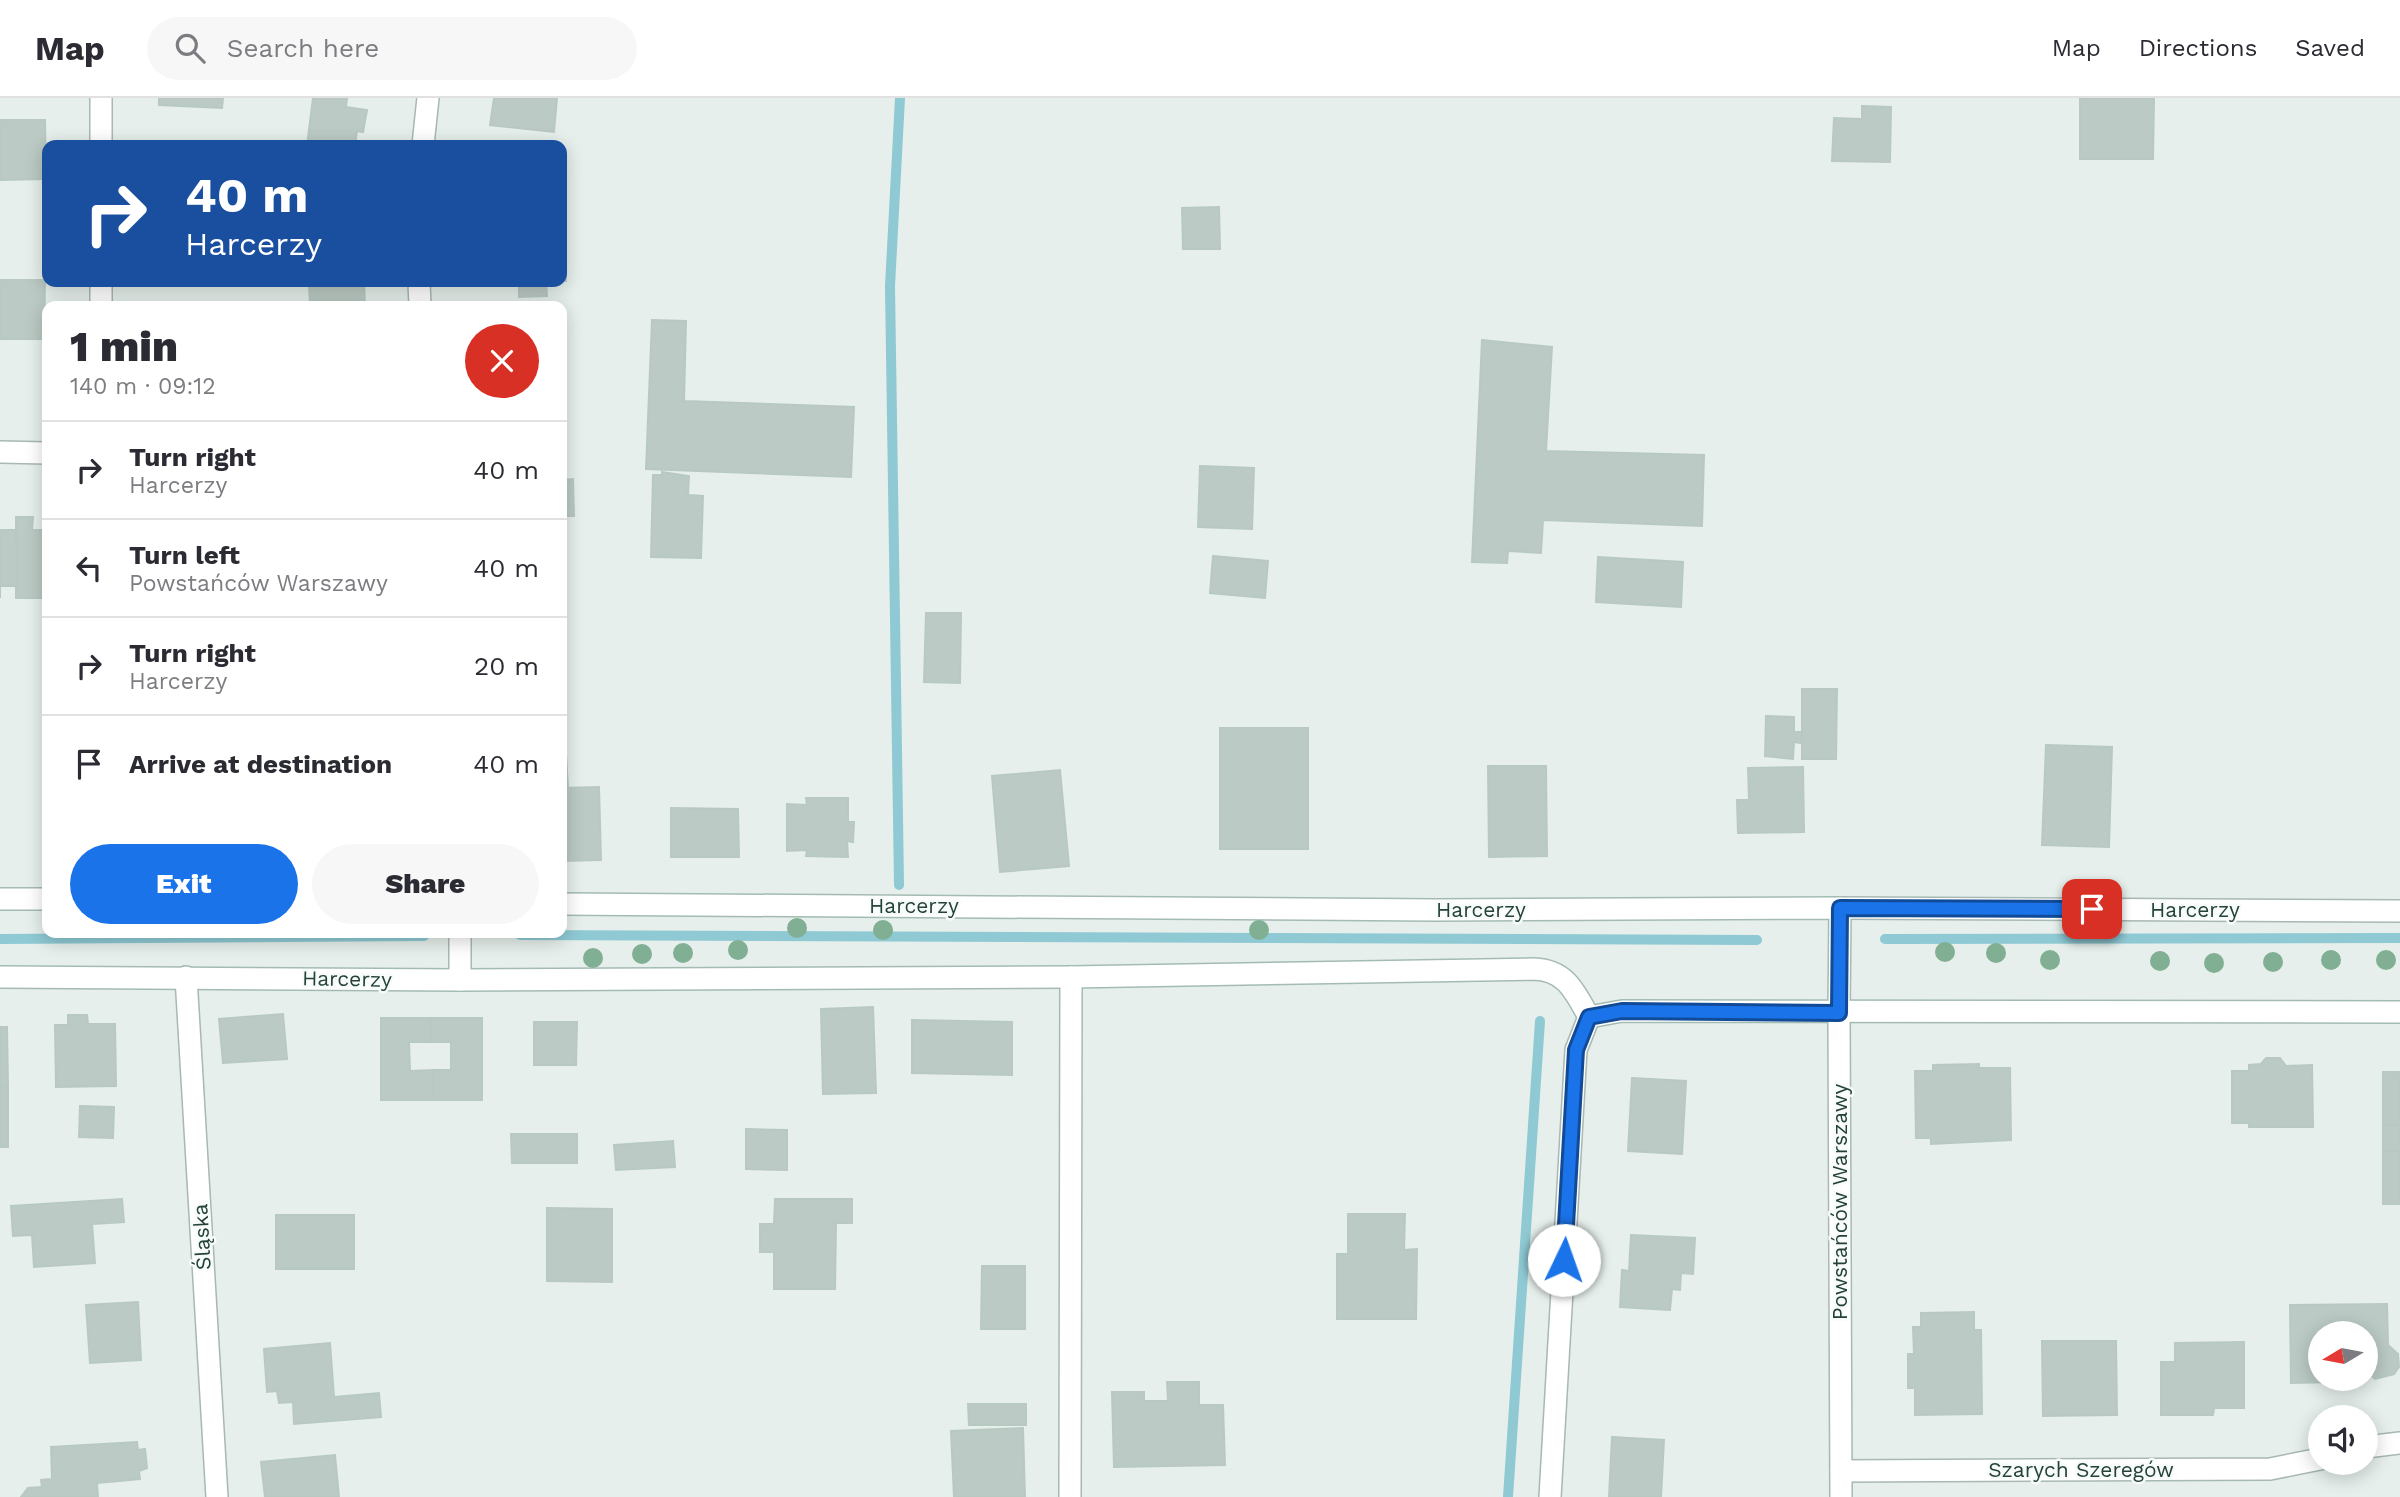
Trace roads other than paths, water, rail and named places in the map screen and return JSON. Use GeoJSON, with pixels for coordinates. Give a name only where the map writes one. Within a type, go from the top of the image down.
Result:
{"type":"FeatureCollection","features":[{"type":"Feature","properties":{"kind":"street"},"geometry":{"type":"LineString","coordinates":[[101,98],[101,140]]}},
{"type":"Feature","properties":{"kind":"street"},"geometry":{"type":"LineString","coordinates":[[424,140],[428,98]]}},
{"type":"Feature","properties":{"kind":"street"},"geometry":{"type":"LineString","coordinates":[[0,453],[42,453]]}},
{"type":"Feature","properties":{"kind":"street"},"geometry":{"type":"LineString","coordinates":[[0,899],[42,899]]}},
{"type":"Feature","properties":{"kind":"street","name":"Harcerzy"},"geometry":{"type":"LineString","coordinates":[[567,904],[1437,910],[1840,908],[2400,911]]}},
{"type":"Feature","properties":{"kind":"street","name":"Powstańców Warszawy"},"geometry":{"type":"LineString","coordinates":[[1840,908],[1841,1497]]}},
{"type":"Feature","properties":{"kind":"street"},"geometry":{"type":"LineString","coordinates":[[460,938],[460,980]]}},
{"type":"Feature","properties":{"kind":"street","name":"Harcerzy"},"geometry":{"type":"LineString","coordinates":[[0,977],[460,980],[1071,977],[1547,969],[1570,984],[1589,1017]]}},
{"type":"Feature","properties":{"kind":"street","name":"Śląska"},"geometry":{"type":"LineString","coordinates":[[186,977],[217,1497]]}},
{"type":"Feature","properties":{"kind":"street"},"geometry":{"type":"LineString","coordinates":[[1070,1497],[1071,977]]}},
{"type":"Feature","properties":{"kind":"street"},"geometry":{"type":"LineString","coordinates":[[1550,1497],[1576,1050],[1589,1017],[1622,1011],[2400,1012]]}},
{"type":"Feature","properties":{"kind":"street"},"geometry":{"type":"LineString","coordinates":[[2378,1446],[2400,1443]]}},
{"type":"Feature","properties":{"kind":"street","name":"Szarych Szeregów"},"geometry":{"type":"LineString","coordinates":[[1841,1471],[2270,1469],[2308,1461]]}},
{"type":"Feature","properties":{"kind":"waterway"},"geometry":{"type":"LineString","coordinates":[[899,885],[890,286],[900,98]]}},
{"type":"Feature","properties":{"kind":"waterway"},"geometry":{"type":"LineString","coordinates":[[567,935],[1757,940]]}},
{"type":"Feature","properties":{"kind":"waterway"},"geometry":{"type":"LineString","coordinates":[[0,939],[141,938]]}},
{"type":"Feature","properties":{"kind":"waterway"},"geometry":{"type":"LineString","coordinates":[[1885,939],[2400,938]]}},
{"type":"Feature","properties":{"kind":"waterway"},"geometry":{"type":"LineString","coordinates":[[1508,1497],[1540,1021]]}}]}
